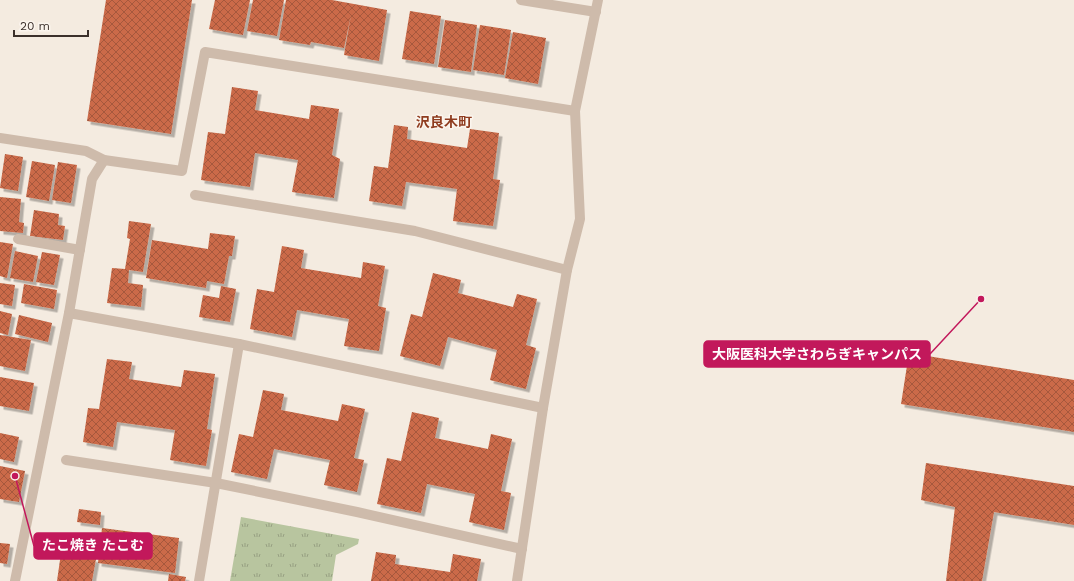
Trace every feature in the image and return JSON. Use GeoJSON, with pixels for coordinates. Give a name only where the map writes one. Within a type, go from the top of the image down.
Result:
{"type":"FeatureCollection","features":[{"type":"Feature","properties":{"kind":"street"},"geometry":{"type":"LineString","coordinates":[[521,0],[596,12]]}},
{"type":"Feature","properties":{"kind":"street"},"geometry":{"type":"LineString","coordinates":[[517,581],[543,408],[567,270],[580,219],[575,111],[598,0]]}},
{"type":"Feature","properties":{"kind":"street"},"geometry":{"type":"LineString","coordinates":[[0,138],[86,151],[104,160],[182,171],[205,52],[575,111]]}},
{"type":"Feature","properties":{"kind":"street"},"geometry":{"type":"LineString","coordinates":[[15,581],[69,313],[92,179],[104,160]]}},
{"type":"Feature","properties":{"kind":"street"},"geometry":{"type":"LineString","coordinates":[[195,195],[415,231],[567,270]]}},
{"type":"Feature","properties":{"kind":"street"},"geometry":{"type":"LineString","coordinates":[[18,240],[80,250]]}},
{"type":"Feature","properties":{"kind":"street"},"geometry":{"type":"LineString","coordinates":[[69,313],[239,344],[543,408]]}},
{"type":"Feature","properties":{"kind":"street"},"geometry":{"type":"LineString","coordinates":[[198,581],[239,344]]}},
{"type":"Feature","properties":{"kind":"street"},"geometry":{"type":"LineString","coordinates":[[66,460],[216,483],[522,548]]}},
{"type":"Feature","properties":{"kind":"green space"},"geometry":{"type":"Polygon","coordinates":[[[241,517],[359,539],[358,544],[336,555],[332,581],[230,581],[241,517]]]}},
{"type":"Feature","properties":{"kind":"building"},"geometry":{"type":"Polygon","coordinates":[[[106,0],[192,0],[171,134],[87,121],[106,0]]]}},
{"type":"Feature","properties":{"kind":"building"},"geometry":{"type":"Polygon","coordinates":[[[215,0],[250,0],[243,35],[209,29],[215,0]]]}},
{"type":"Feature","properties":{"kind":"building"},"geometry":{"type":"Polygon","coordinates":[[[253,0],[284,0],[277,36],[247,31],[253,0]]]}},
{"type":"Feature","properties":{"kind":"building"},"geometry":{"type":"Polygon","coordinates":[[[286,0],[332,0],[387,10],[379,61],[344,55],[351,15],[344,48],[311,42],[310,45],[279,40],[286,0]]]}},
{"type":"Feature","properties":{"kind":"building"},"geometry":{"type":"Polygon","coordinates":[[[410,11],[441,16],[434,64],[402,59],[410,11]]]}},
{"type":"Feature","properties":{"kind":"building"},"geometry":{"type":"Polygon","coordinates":[[[445,20],[477,25],[471,72],[438,67],[445,20]]]}},
{"type":"Feature","properties":{"kind":"building"},"geometry":{"type":"Polygon","coordinates":[[[480,25],[511,30],[504,75],[473,70],[480,25]]]}},
{"type":"Feature","properties":{"kind":"building"},"geometry":{"type":"Polygon","coordinates":[[[513,32],[546,38],[538,84],[505,78],[513,32]]]}},
{"type":"Feature","properties":{"kind":"building"},"geometry":{"type":"Polygon","coordinates":[[[232,87],[258,91],[255,110],[309,119],[311,105],[339,109],[332,155],[340,159],[334,198],[292,192],[298,160],[255,153],[250,187],[201,180],[208,132],[225,134],[232,87]]]}},
{"type":"Feature","properties":{"kind":"building"},"geometry":{"type":"Polygon","coordinates":[[[394,125],[408,127],[407,139],[467,148],[470,129],[499,133],[493,179],[500,180],[493,226],[453,221],[457,189],[406,182],[402,206],[369,201],[374,166],[388,168],[394,125]]]}},
{"type":"Feature","properties":{"kind":"building"},"geometry":{"type":"Polygon","coordinates":[[[5,154],[23,157],[18,191],[0,188],[5,154]]]}},
{"type":"Feature","properties":{"kind":"building"},"geometry":{"type":"Polygon","coordinates":[[[32,161],[55,165],[49,201],[26,197],[32,161]]]}},
{"type":"Feature","properties":{"kind":"building"},"geometry":{"type":"Polygon","coordinates":[[[58,162],[77,165],[71,203],[52,200],[58,162]]]}},
{"type":"Feature","properties":{"kind":"building"},"geometry":{"type":"Polygon","coordinates":[[[0,197],[21,199],[19,222],[24,223],[23,233],[0,231],[0,197]]]}},
{"type":"Feature","properties":{"kind":"building"},"geometry":{"type":"Polygon","coordinates":[[[34,210],[59,214],[58,225],[65,226],[63,240],[30,236],[34,210]]]}},
{"type":"Feature","properties":{"kind":"building"},"geometry":{"type":"Polygon","coordinates":[[[129,221],[151,224],[143,272],[129,270],[128,283],[143,285],[141,307],[107,303],[112,268],[125,269],[130,239],[127,238],[129,221]]]}},
{"type":"Feature","properties":{"kind":"building"},"geometry":{"type":"Polygon","coordinates":[[[210,233],[235,236],[232,256],[229,256],[224,284],[207,281],[206,288],[146,278],[152,240],[208,249],[210,233]]]}},
{"type":"Feature","properties":{"kind":"building"},"geometry":{"type":"Polygon","coordinates":[[[0,242],[13,244],[7,278],[0,276],[0,242]]]}},
{"type":"Feature","properties":{"kind":"building"},"geometry":{"type":"Polygon","coordinates":[[[282,246],[304,250],[301,268],[361,278],[363,262],[385,266],[378,306],[386,308],[379,351],[344,346],[349,319],[297,310],[292,337],[250,329],[257,289],[274,292],[282,246]]]}},
{"type":"Feature","properties":{"kind":"building"},"geometry":{"type":"Polygon","coordinates":[[[15,251],[38,256],[33,282],[10,278],[15,251]]]}},
{"type":"Feature","properties":{"kind":"building"},"geometry":{"type":"Polygon","coordinates":[[[42,252],[60,255],[54,285],[36,282],[42,252]]]}},
{"type":"Feature","properties":{"kind":"building"},"geometry":{"type":"Polygon","coordinates":[[[433,273],[461,280],[458,293],[513,307],[517,294],[537,299],[526,345],[536,348],[526,389],[490,380],[497,350],[448,337],[440,366],[400,356],[411,314],[422,317],[433,273]]]}},
{"type":"Feature","properties":{"kind":"building"},"geometry":{"type":"Polygon","coordinates":[[[0,283],[15,285],[12,306],[0,304],[0,283]]]}},
{"type":"Feature","properties":{"kind":"building"},"geometry":{"type":"Polygon","coordinates":[[[24,284],[57,290],[54,309],[21,303],[24,284]]]}},
{"type":"Feature","properties":{"kind":"building"},"geometry":{"type":"Polygon","coordinates":[[[221,286],[236,289],[230,322],[199,317],[203,295],[219,298],[221,286]]]}},
{"type":"Feature","properties":{"kind":"building"},"geometry":{"type":"Polygon","coordinates":[[[0,311],[12,314],[8,335],[0,333],[0,311]]]}},
{"type":"Feature","properties":{"kind":"building"},"geometry":{"type":"Polygon","coordinates":[[[19,315],[52,323],[48,342],[15,334],[19,315]]]}},
{"type":"Feature","properties":{"kind":"building"},"geometry":{"type":"Polygon","coordinates":[[[0,335],[31,340],[25,371],[0,366],[0,335]]]}},
{"type":"Feature","properties":{"kind":"building"},"geometry":{"type":"Polygon","coordinates":[[[909,353],[1074,380],[1074,432],[901,404],[909,353]]]}},
{"type":"Feature","properties":{"kind":"building"},"geometry":{"type":"Polygon","coordinates":[[[107,359],[132,362],[129,379],[181,387],[184,370],[215,374],[207,429],[212,430],[206,466],[170,460],[175,430],[117,422],[113,447],[83,442],[88,408],[99,409],[107,359]]]}},
{"type":"Feature","properties":{"kind":"building"},"geometry":{"type":"Polygon","coordinates":[[[0,377],[34,383],[29,411],[0,406],[0,377]]]}},
{"type":"Feature","properties":{"kind":"building"},"geometry":{"type":"Polygon","coordinates":[[[263,390],[284,394],[281,410],[338,421],[342,404],[365,409],[354,458],[364,460],[357,492],[324,485],[330,460],[274,449],[267,479],[231,472],[239,434],[253,437],[263,390]]]}},
{"type":"Feature","properties":{"kind":"building"},"geometry":{"type":"Polygon","coordinates":[[[412,412],[439,418],[435,438],[488,449],[491,434],[512,439],[501,491],[511,493],[504,530],[469,522],[475,494],[427,484],[421,513],[377,504],[387,458],[401,461],[412,412]]]}},
{"type":"Feature","properties":{"kind":"building"},"geometry":{"type":"Polygon","coordinates":[[[0,433],[19,437],[14,462],[0,459],[0,433]]]}},
{"type":"Feature","properties":{"kind":"building"},"geometry":{"type":"Polygon","coordinates":[[[926,463],[1074,486],[1074,525],[994,512],[982,581],[946,581],[955,507],[921,500],[926,463]]]}},
{"type":"Feature","properties":{"kind":"building"},"geometry":{"type":"Polygon","coordinates":[[[0,466],[25,471],[19,502],[0,499],[0,466]]]}},
{"type":"Feature","properties":{"kind":"building"},"geometry":{"type":"Polygon","coordinates":[[[79,509],[101,512],[100,525],[77,522],[79,509]]]}},
{"type":"Feature","properties":{"kind":"building"},"geometry":{"type":"Polygon","coordinates":[[[102,528],[179,538],[175,573],[98,563],[102,528]]]}},
{"type":"Feature","properties":{"kind":"building"},"geometry":{"type":"Polygon","coordinates":[[[0,543],[10,544],[7,564],[0,563],[0,543]]]}},
{"type":"Feature","properties":{"kind":"building"},"geometry":{"type":"Polygon","coordinates":[[[376,552],[396,555],[395,564],[450,572],[453,554],[481,559],[477,581],[371,581],[376,552]]]}},
{"type":"Feature","properties":{"kind":"building"},"geometry":{"type":"Polygon","coordinates":[[[61,553],[96,559],[92,581],[57,581],[61,553]]]}},
{"type":"Feature","properties":{"kind":"building"},"geometry":{"type":"Polygon","coordinates":[[[169,574],[186,577],[185,581],[168,581],[169,574]]]}},
{"type":"Feature","properties":{"kind":"place","name":"大阪医科大学さわらぎキャンパス"},"geometry":{"type":"Point","coordinates":[981,299]}},
{"type":"Feature","properties":{"kind":"place","name":"たこ焼き たこむ"},"geometry":{"type":"Point","coordinates":[15,476]}},
{"type":"Feature","properties":{"kind":"district","name":"沢良木町"},"geometry":{"type":"Point","coordinates":[444,122]}}]}
